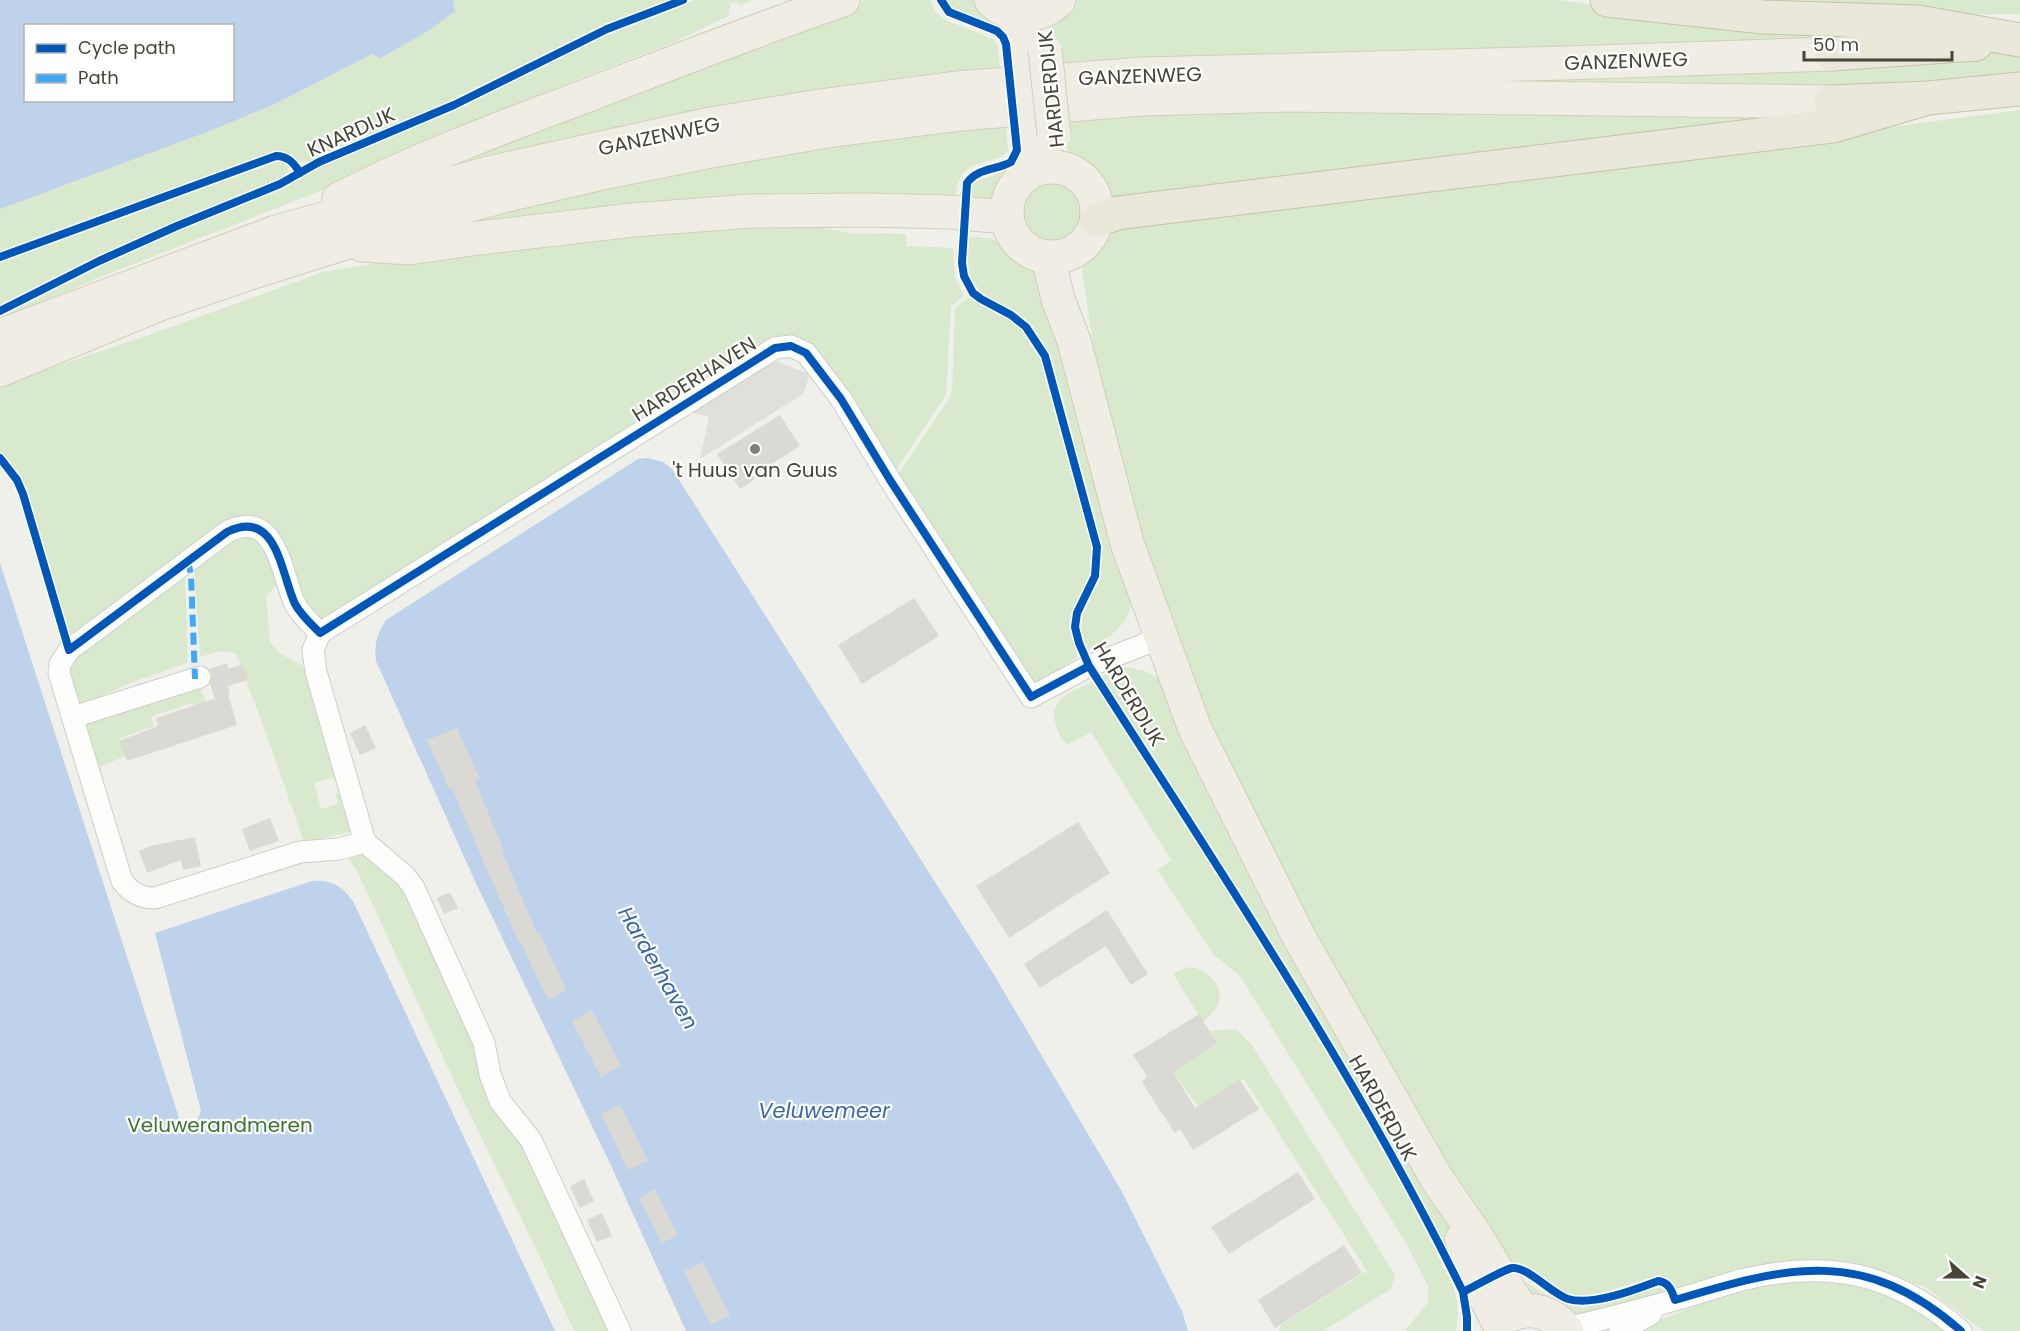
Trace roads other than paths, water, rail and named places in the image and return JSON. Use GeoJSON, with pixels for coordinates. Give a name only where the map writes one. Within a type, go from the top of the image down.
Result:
{"type":"FeatureCollection","features":[{"type":"Feature","properties":{"kind":"highway"},"geometry":{"type":"LineString","coordinates":[[1607,0],[1763,17],[1918,22],[2020,40]]}},
{"type":"Feature","properties":{"kind":"highway","name":"GANZENWEG"},"geometry":{"type":"LineString","coordinates":[[1832,54],[2020,40]]}},
{"type":"Feature","properties":{"kind":"highway","name":"GANZENWEG"},"geometry":{"type":"LineString","coordinates":[[1831,102],[1928,98],[2020,89]]}},
{"type":"Feature","properties":{"kind":"highway"},"geometry":{"type":"LineString","coordinates":[[1096,220],[1118,213],[1833,126],[1928,98]]}},
{"type":"Feature","properties":{"kind":"main road"},"geometry":{"type":"LineString","coordinates":[[0,336],[276,232],[381,178],[483,134],[770,25],[843,0]]}},
{"type":"Feature","properties":{"kind":"main road","name":"HARDERDIJK"},"geometry":{"type":"LineString","coordinates":[[1028,6],[1047,168]]}},
{"type":"Feature","properties":{"kind":"main road","name":"GANZENWEG"},"geometry":{"type":"LineString","coordinates":[[276,232],[493,172],[695,127],[820,106],[956,88],[1143,74],[1832,54]]}},
{"type":"Feature","properties":{"kind":"main road","name":"GANZENWEG"},"geometry":{"type":"LineString","coordinates":[[342,244],[499,196],[619,169],[827,130],[973,113],[1142,99],[1289,96],[1831,102]]}},
{"type":"Feature","properties":{"kind":"main road"},"geometry":{"type":"LineString","coordinates":[[1047,168],[1071,171],[1089,186],[1097,208],[1096,220],[1087,240],[1059,255],[1036,254],[1016,240],[1010,229],[1007,205],[1010,194],[1024,176],[1047,168]]}},
{"type":"Feature","properties":{"kind":"main road"},"geometry":{"type":"LineString","coordinates":[[0,370],[160,304],[342,244],[409,248],[633,220],[751,211],[867,210],[948,212],[1007,217]]}},
{"type":"Feature","properties":{"kind":"main road","name":"HARDERDIJK"},"geometry":{"type":"LineString","coordinates":[[1059,255],[1076,296],[1074,341],[1127,543],[1195,729],[1299,937],[1437,1179],[1481,1244],[1504,1321]]}},
{"type":"Feature","properties":{"kind":"main road"},"geometry":{"type":"LineString","coordinates":[[1504,1321],[1540,1311],[1554,1317],[1566,1329]]}},
{"type":"Feature","properties":{"kind":"street","name":"HARDERHAVEN"},"geometry":{"type":"LineString","coordinates":[[320,633],[775,348],[791,346],[806,353],[841,399],[890,480],[1030,697],[1089,666],[1161,638]]}},
{"type":"Feature","properties":{"kind":"street"},"geometry":{"type":"LineString","coordinates":[[365,842],[339,849],[300,852],[155,898],[138,895],[129,890],[122,882],[59,673],[60,664],[69,650],[234,528],[252,527],[271,539],[296,606],[320,633],[313,650],[316,672],[365,842],[405,876],[414,888],[484,1043],[490,1074],[500,1101],[531,1140],[620,1331]]}},
{"type":"Feature","properties":{"kind":"street"},"geometry":{"type":"LineString","coordinates":[[73,717],[201,677]]}},
{"type":"Feature","properties":{"kind":"street"},"geometry":{"type":"LineString","coordinates":[[1566,1329],[1741,1280],[1796,1270],[1832,1271],[1860,1275],[1891,1286],[1920,1299],[1961,1331]]}},
{"type":"Feature","properties":{"kind":"street"},"geometry":{"type":"LineString","coordinates":[[1620,1331],[1675,1300]]}},
{"type":"Feature","properties":{"kind":"water"},"geometry":{"type":"Polygon","coordinates":[[[0,0],[453,0],[455,11],[431,29],[381,58],[372,54],[275,104],[212,130],[0,209],[0,0]]]}},
{"type":"Feature","properties":{"kind":"water","name":"Veluwemeer"},"geometry":{"type":"Polygon","coordinates":[[[648,458],[663,462],[672,469],[993,973],[1121,1190],[1182,1311],[1188,1331],[686,1331],[613,1170],[474,879],[375,655],[377,639],[386,620],[638,459],[648,458]]]}},
{"type":"Feature","properties":{"kind":"water","name":"Veluwerandmeren"},"geometry":{"type":"Polygon","coordinates":[[[0,563],[181,1124],[196,1124],[201,1111],[155,933],[312,881],[325,881],[336,885],[353,901],[555,1331],[0,1331],[0,563]]]}},
{"type":"Feature","properties":{"kind":"place","name":"'t Huus van Guus"},"geometry":{"type":"Point","coordinates":[755,449]}},
{"type":"Feature","properties":{"kind":"water label","name":"Harderhaven"},"geometry":{"type":"Point","coordinates":[658,968]}}]}
